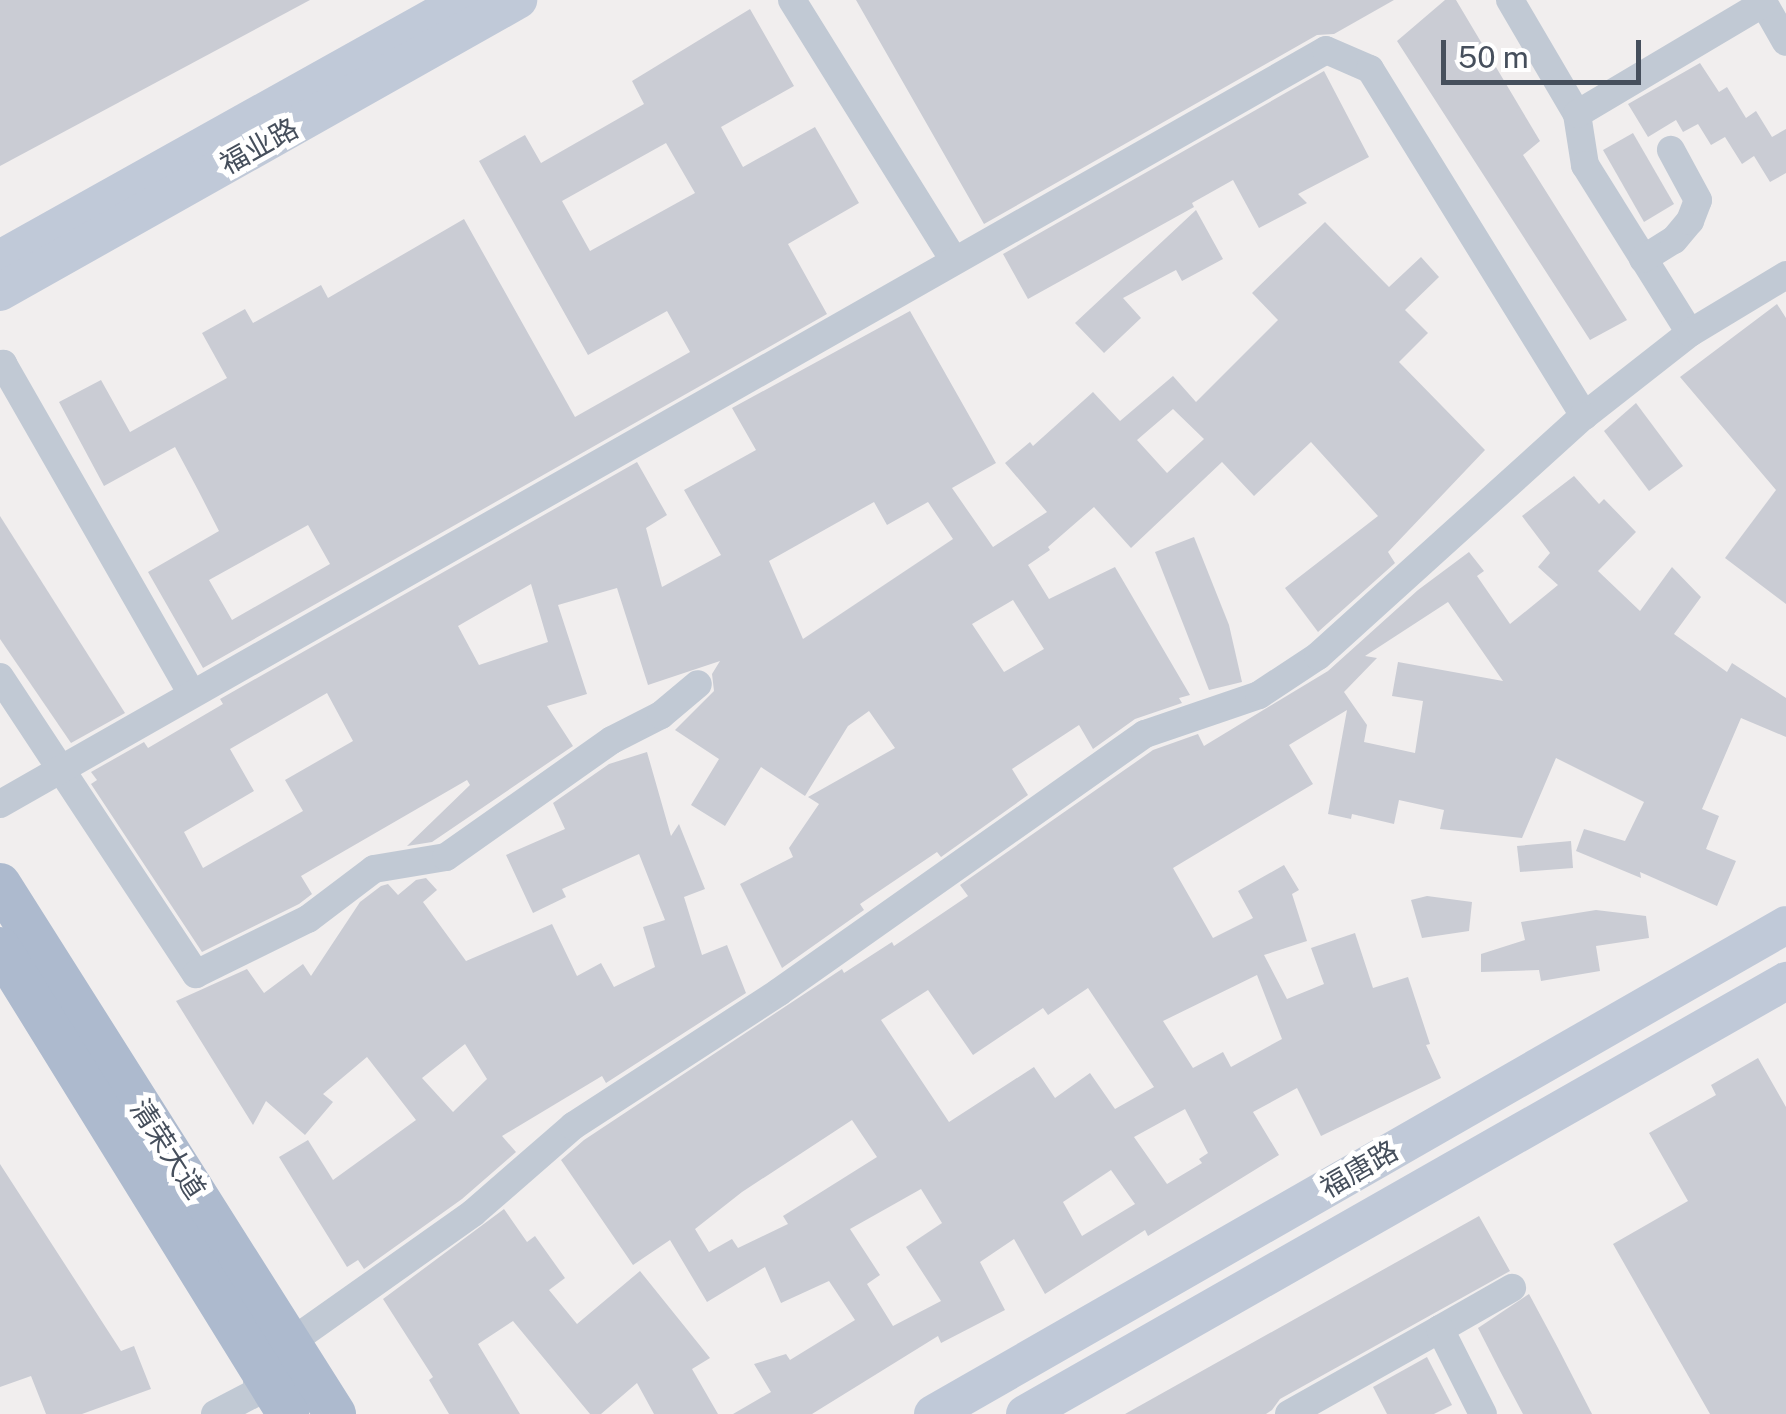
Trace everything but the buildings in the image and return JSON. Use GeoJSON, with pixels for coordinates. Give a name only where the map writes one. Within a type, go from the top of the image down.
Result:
{"type":"FeatureCollection","features":[{"type":"Feature","properties":{"kind":"main road","name":"清荣大道"},"geometry":{"type":"LineString","coordinates":[[0,884],[274,1352],[288,1414]]}},
{"type":"Feature","properties":{"kind":"main road","name":"清荣大道"},"geometry":{"type":"LineString","coordinates":[[0,948],[274,1352],[335,1414]]}},
{"type":"Feature","properties":{"kind":"street","name":"福业路"},"geometry":{"type":"LineString","coordinates":[[0,259],[464,0]]}},
{"type":"Feature","properties":{"kind":"street","name":"福业路"},"geometry":{"type":"LineString","coordinates":[[0,292],[518,0]]}},
{"type":"Feature","properties":{"kind":"street"},"geometry":{"type":"LineString","coordinates":[[792,0],[954,260]]}},
{"type":"Feature","properties":{"kind":"street"},"geometry":{"type":"LineString","coordinates":[[1510,0],[1577,114],[1585,165],[1690,333]]}},
{"type":"Feature","properties":{"kind":"street"},"geometry":{"type":"LineString","coordinates":[[1577,114],[1763,2],[1786,42]]}},
{"type":"Feature","properties":{"kind":"street"},"geometry":{"type":"LineString","coordinates":[[0,804],[1326,50],[1370,69],[1584,416]]}},
{"type":"Feature","properties":{"kind":"street"},"geometry":{"type":"LineString","coordinates":[[1643,260],[1674,240],[1690,220],[1698,200],[1671,150]]}},
{"type":"Feature","properties":{"kind":"street"},"geometry":{"type":"LineString","coordinates":[[215,1414],[256,1392],[274,1352],[473,1213],[572,1126],[779,992],[1145,734],[1259,695],[1318,656],[1584,416],[1690,333],[1786,275]]}},
{"type":"Feature","properties":{"kind":"street"},"geometry":{"type":"LineString","coordinates":[[0,366],[4,364],[192,694]]}},
{"type":"Feature","properties":{"kind":"street"},"geometry":{"type":"LineString","coordinates":[[0,677],[196,974],[308,918],[374,869],[446,857],[612,740],[662,716],[698,684]]}},
{"type":"Feature","properties":{"kind":"street","name":"福唐路"},"geometry":{"type":"LineString","coordinates":[[932,1414],[1786,924]]}},
{"type":"Feature","properties":{"kind":"street","name":"福唐路"},"geometry":{"type":"LineString","coordinates":[[1025,1414],[1786,981]]}},
{"type":"Feature","properties":{"kind":"street"},"geometry":{"type":"LineString","coordinates":[[1289,1414],[1512,1288]]}},
{"type":"Feature","properties":{"kind":"street"},"geometry":{"type":"LineString","coordinates":[[1440,1328],[1483,1414]]}}]}
